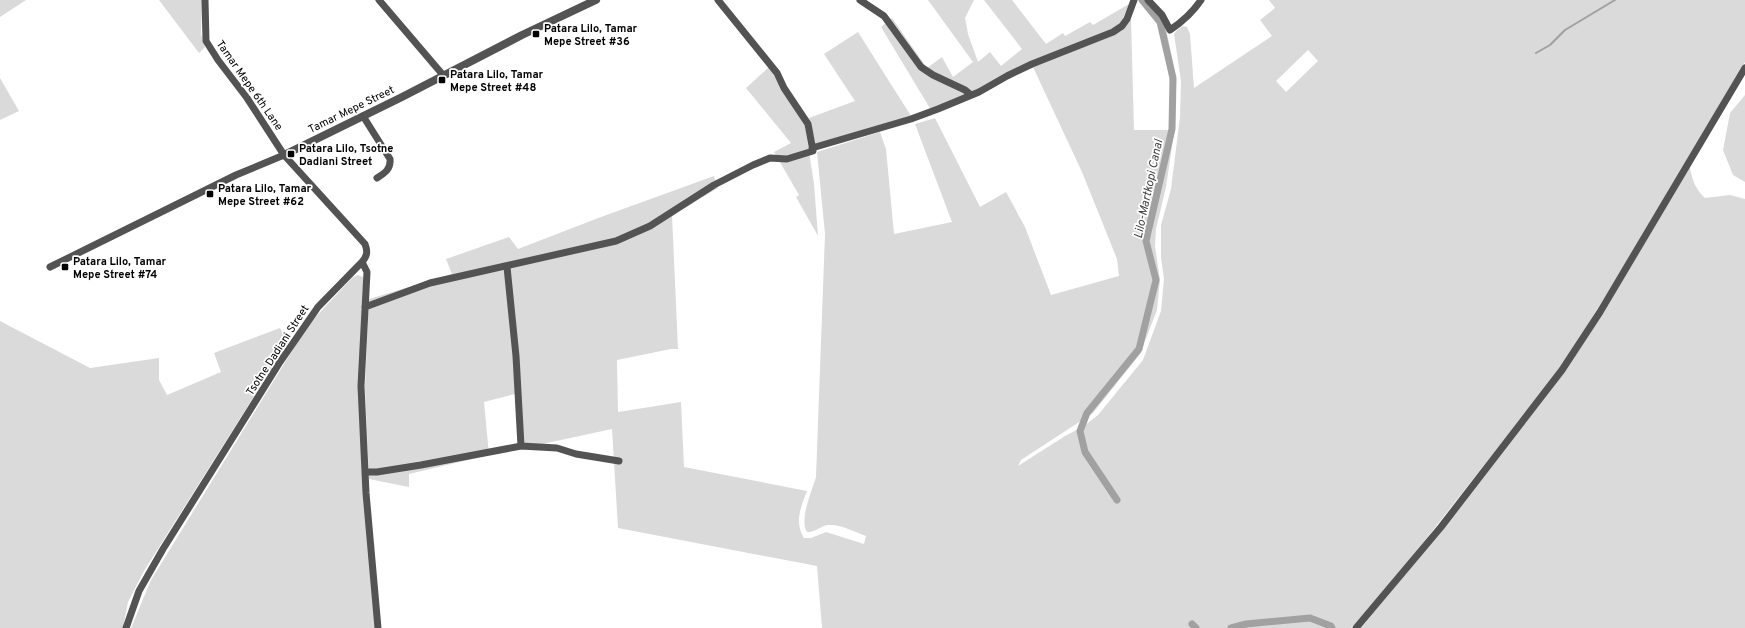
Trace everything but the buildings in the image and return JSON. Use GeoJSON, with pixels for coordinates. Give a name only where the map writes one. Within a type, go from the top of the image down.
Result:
{"type":"FeatureCollection","features":[{"type":"Feature","properties":{"kind":"street","name":"Tamar Mepe 6th Lane"},"geometry":{"type":"LineString","coordinates":[[206,0],[206,41],[218,60],[247,98],[284,155]]}},
{"type":"Feature","properties":{"kind":"street"},"geometry":{"type":"LineString","coordinates":[[378,0],[443,75]]}},
{"type":"Feature","properties":{"kind":"street","name":"Tamar Mepe Street"},"geometry":{"type":"LineString","coordinates":[[50,267],[236,175],[284,155],[522,35],[596,0]]}},
{"type":"Feature","properties":{"kind":"street"},"geometry":{"type":"LineString","coordinates":[[718,0],[777,73],[784,88],[808,124],[812,150]]}},
{"type":"Feature","properties":{"kind":"street"},"geometry":{"type":"LineString","coordinates":[[860,0],[884,16],[921,67],[933,75],[965,90],[971,95]]}},
{"type":"Feature","properties":{"kind":"street"},"geometry":{"type":"LineString","coordinates":[[365,307],[430,283],[507,267],[616,241],[636,234],[714,185],[753,165],[770,158],[787,159],[911,119],[971,95],[1026,67],[1112,32],[1122,26],[1127,19],[1134,0]]}},
{"type":"Feature","properties":{"kind":"street"},"geometry":{"type":"LineString","coordinates":[[1148,0],[1162,15],[1170,30],[1195,9],[1201,0]]}},
{"type":"Feature","properties":{"kind":"street"},"geometry":{"type":"LineString","coordinates":[[1356,628],[1445,521],[1562,370],[1600,312],[1745,68]]}},
{"type":"Feature","properties":{"kind":"street"},"geometry":{"type":"LineString","coordinates":[[363,116],[391,163],[388,170],[377,178]]}},
{"type":"Feature","properties":{"kind":"street"},"geometry":{"type":"LineString","coordinates":[[284,155],[365,244],[367,251],[366,257],[362,262],[367,272],[361,386],[365,472],[378,628]]}},
{"type":"Feature","properties":{"kind":"street","name":"Tsotne Dadiani Street"},"geometry":{"type":"LineString","coordinates":[[126,628],[139,591],[163,549],[298,334],[318,307],[362,262]]}},
{"type":"Feature","properties":{"kind":"street"},"geometry":{"type":"LineString","coordinates":[[507,267],[516,356],[521,446]]}},
{"type":"Feature","properties":{"kind":"street"},"geometry":{"type":"LineString","coordinates":[[365,472],[377,472],[421,465],[521,446],[557,448],[576,454],[619,461]]}},
{"type":"Feature","properties":{"kind":"shaded area"},"geometry":{"type":"Polygon","coordinates":[[[0,0],[26,0],[0,17],[0,0]]]}},
{"type":"Feature","properties":{"kind":"shaded area"},"geometry":{"type":"Polygon","coordinates":[[[159,0],[202,0],[201,34],[205,47],[199,53],[159,0]]]}},
{"type":"Feature","properties":{"kind":"shaded area"},"geometry":{"type":"Polygon","coordinates":[[[928,0],[974,0],[965,18],[968,34],[978,62],[990,52],[1001,66],[1022,49],[984,0],[1012,0],[1046,44],[1063,33],[1065,36],[1090,22],[1093,25],[1129,4],[1120,25],[977,91],[931,110],[881,27],[892,18],[927,68],[942,57],[953,77],[973,62],[928,0]]]}},
{"type":"Feature","properties":{"kind":"shaded area"},"geometry":{"type":"Polygon","coordinates":[[[1140,0],[1145,0],[1162,19],[1167,33],[1176,78],[1174,133],[1166,187],[1156,229],[1155,246],[1160,280],[1157,310],[1140,354],[1093,413],[1021,460],[1018,466],[1065,436],[1084,426],[1098,415],[1143,360],[1161,311],[1164,279],[1161,258],[1161,225],[1171,189],[1180,117],[1181,81],[1174,34],[1183,26],[1187,27],[1190,34],[1194,88],[1272,36],[1260,20],[1275,8],[1269,0],[1745,0],[1745,62],[1629,258],[1562,366],[1385,591],[1351,628],[822,628],[817,566],[618,528],[612,429],[519,449],[515,394],[484,402],[489,455],[409,474],[409,487],[369,479],[365,387],[369,299],[452,274],[446,259],[509,237],[518,249],[714,176],[718,188],[672,215],[678,349],[671,349],[617,360],[618,412],[681,402],[684,467],[807,491],[799,520],[799,526],[804,538],[811,538],[826,532],[864,544],[866,536],[843,527],[828,525],[807,532],[804,520],[816,477],[825,234],[817,152],[880,132],[886,149],[894,234],[952,222],[915,124],[935,118],[980,207],[1006,192],[1025,227],[1051,295],[1119,276],[1117,259],[1082,172],[1033,67],[1121,31],[1131,18],[1134,130],[1170,130],[1171,87],[1160,31],[1161,29],[1140,0]],[[1308,50],[1276,81],[1286,92],[1318,61],[1308,50]]]}},
{"type":"Feature","properties":{"kind":"shaded area"},"geometry":{"type":"Polygon","coordinates":[[[858,32],[911,116],[815,144],[809,118],[855,101],[824,54],[858,32]]]}},
{"type":"Feature","properties":{"kind":"shaded area"},"geometry":{"type":"Polygon","coordinates":[[[769,67],[805,126],[814,184],[818,236],[796,197],[799,195],[774,152],[791,143],[746,88],[769,67]]]}},
{"type":"Feature","properties":{"kind":"shaded area"},"geometry":{"type":"Polygon","coordinates":[[[0,78],[19,111],[0,120],[0,78]]]}},
{"type":"Feature","properties":{"kind":"shaded area"},"geometry":{"type":"Polygon","coordinates":[[[1745,95],[1745,182],[1733,175],[1723,150],[1730,113],[1745,95]]]}},
{"type":"Feature","properties":{"kind":"shaded area"},"geometry":{"type":"Polygon","coordinates":[[[1689,164],[1692,178],[1696,187],[1705,198],[1730,195],[1745,199],[1745,628],[1361,628],[1563,373],[1689,164]]]}},
{"type":"Feature","properties":{"kind":"shaded area"},"geometry":{"type":"Polygon","coordinates":[[[358,275],[363,277],[364,280],[359,393],[375,628],[131,628],[151,580],[308,325],[353,277],[358,275]]]}},
{"type":"Feature","properties":{"kind":"shaded area"},"geometry":{"type":"Polygon","coordinates":[[[0,321],[90,368],[159,358],[159,380],[167,395],[221,372],[214,353],[280,328],[288,342],[144,571],[128,602],[123,628],[0,628],[0,321]]]}},
{"type":"Feature","properties":{"kind":"waterway","name":"Lilo-Martkopi Canal"},"geometry":{"type":"LineString","coordinates":[[1117,500],[1085,452],[1080,431],[1087,413],[1139,349],[1156,280],[1146,241],[1172,129],[1173,78],[1160,22],[1142,0]]}},
{"type":"Feature","properties":{"kind":"waterway"},"geometry":{"type":"LineString","coordinates":[[1536,53],[1550,45],[1565,30],[1615,0]]}},
{"type":"Feature","properties":{"kind":"waterway","name":"Lilo-Martkopi Canal"},"geometry":{"type":"LineString","coordinates":[[1231,628],[1246,624],[1310,618],[1331,626],[1332,628]]}},
{"type":"Feature","properties":{"kind":"waterway","name":"Lilo-Martkopi Canal"},"geometry":{"type":"LineString","coordinates":[[1192,624],[1196,628]]}},
{"type":"Feature","properties":{"kind":"place","name":"Patara Lilo, Tamar Mepe Street #36"},"geometry":{"type":"Point","coordinates":[536,34]}},
{"type":"Feature","properties":{"kind":"place","name":"Patara Lilo, Tamar Mepe Street #48"},"geometry":{"type":"Point","coordinates":[442,80]}},
{"type":"Feature","properties":{"kind":"place","name":"Patara Lilo, Tsotne Dadiani Street"},"geometry":{"type":"Point","coordinates":[291,154]}},
{"type":"Feature","properties":{"kind":"place","name":"Patara Lilo, Tamar Mepe Street #62"},"geometry":{"type":"Point","coordinates":[210,194]}},
{"type":"Feature","properties":{"kind":"place","name":"Patara Lilo, Tamar Mepe Street #74"},"geometry":{"type":"Point","coordinates":[65,267]}}]}
